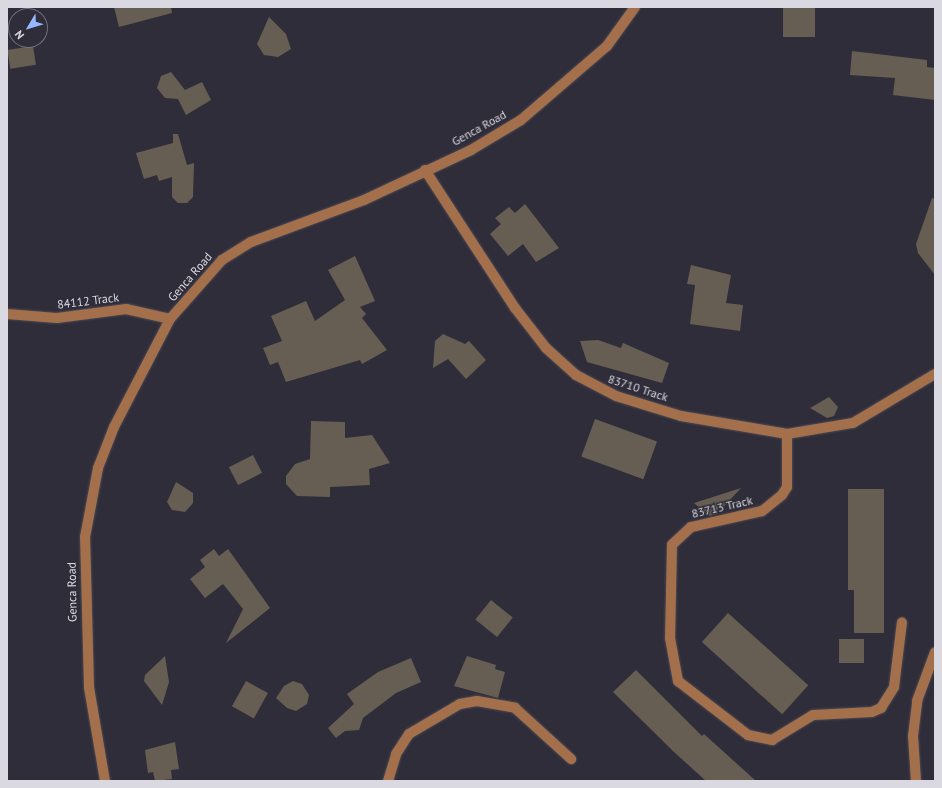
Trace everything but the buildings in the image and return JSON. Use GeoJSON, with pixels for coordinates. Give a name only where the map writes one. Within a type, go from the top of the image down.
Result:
{"type":"FeatureCollection","features":[{"type":"Feature","properties":{"kind":"street","name":"Genca Road"},"geometry":{"type":"LineString","coordinates":[[105,781],[89,687],[85,537],[98,468],[114,427],[170,320],[222,260],[251,242],[364,200],[425,170],[471,150],[527,115],[607,46],[635,7]]}},
{"type":"Feature","properties":{"kind":"street","name":"83710 Track"},"geometry":{"type":"LineString","coordinates":[[425,170],[515,308],[546,348],[576,375],[616,396],[681,416],[787,434],[853,423],[935,374]]}},
{"type":"Feature","properties":{"kind":"street","name":"84112 Track"},"geometry":{"type":"LineString","coordinates":[[7,314],[57,318],[126,309],[170,320]]}},
{"type":"Feature","properties":{"kind":"street","name":"83713 Track"},"geometry":{"type":"LineString","coordinates":[[787,434],[787,487],[782,495],[762,511],[691,527],[672,545],[670,638],[678,681],[748,736],[772,740],[813,715],[872,712],[881,708],[894,687],[902,622]]}},
{"type":"Feature","properties":{"kind":"street"},"geometry":{"type":"LineString","coordinates":[[916,781],[913,736],[917,701],[935,652]]}},
{"type":"Feature","properties":{"kind":"street"},"geometry":{"type":"LineString","coordinates":[[388,781],[396,754],[409,734],[460,704],[477,701],[516,708],[571,759]]}}]}
